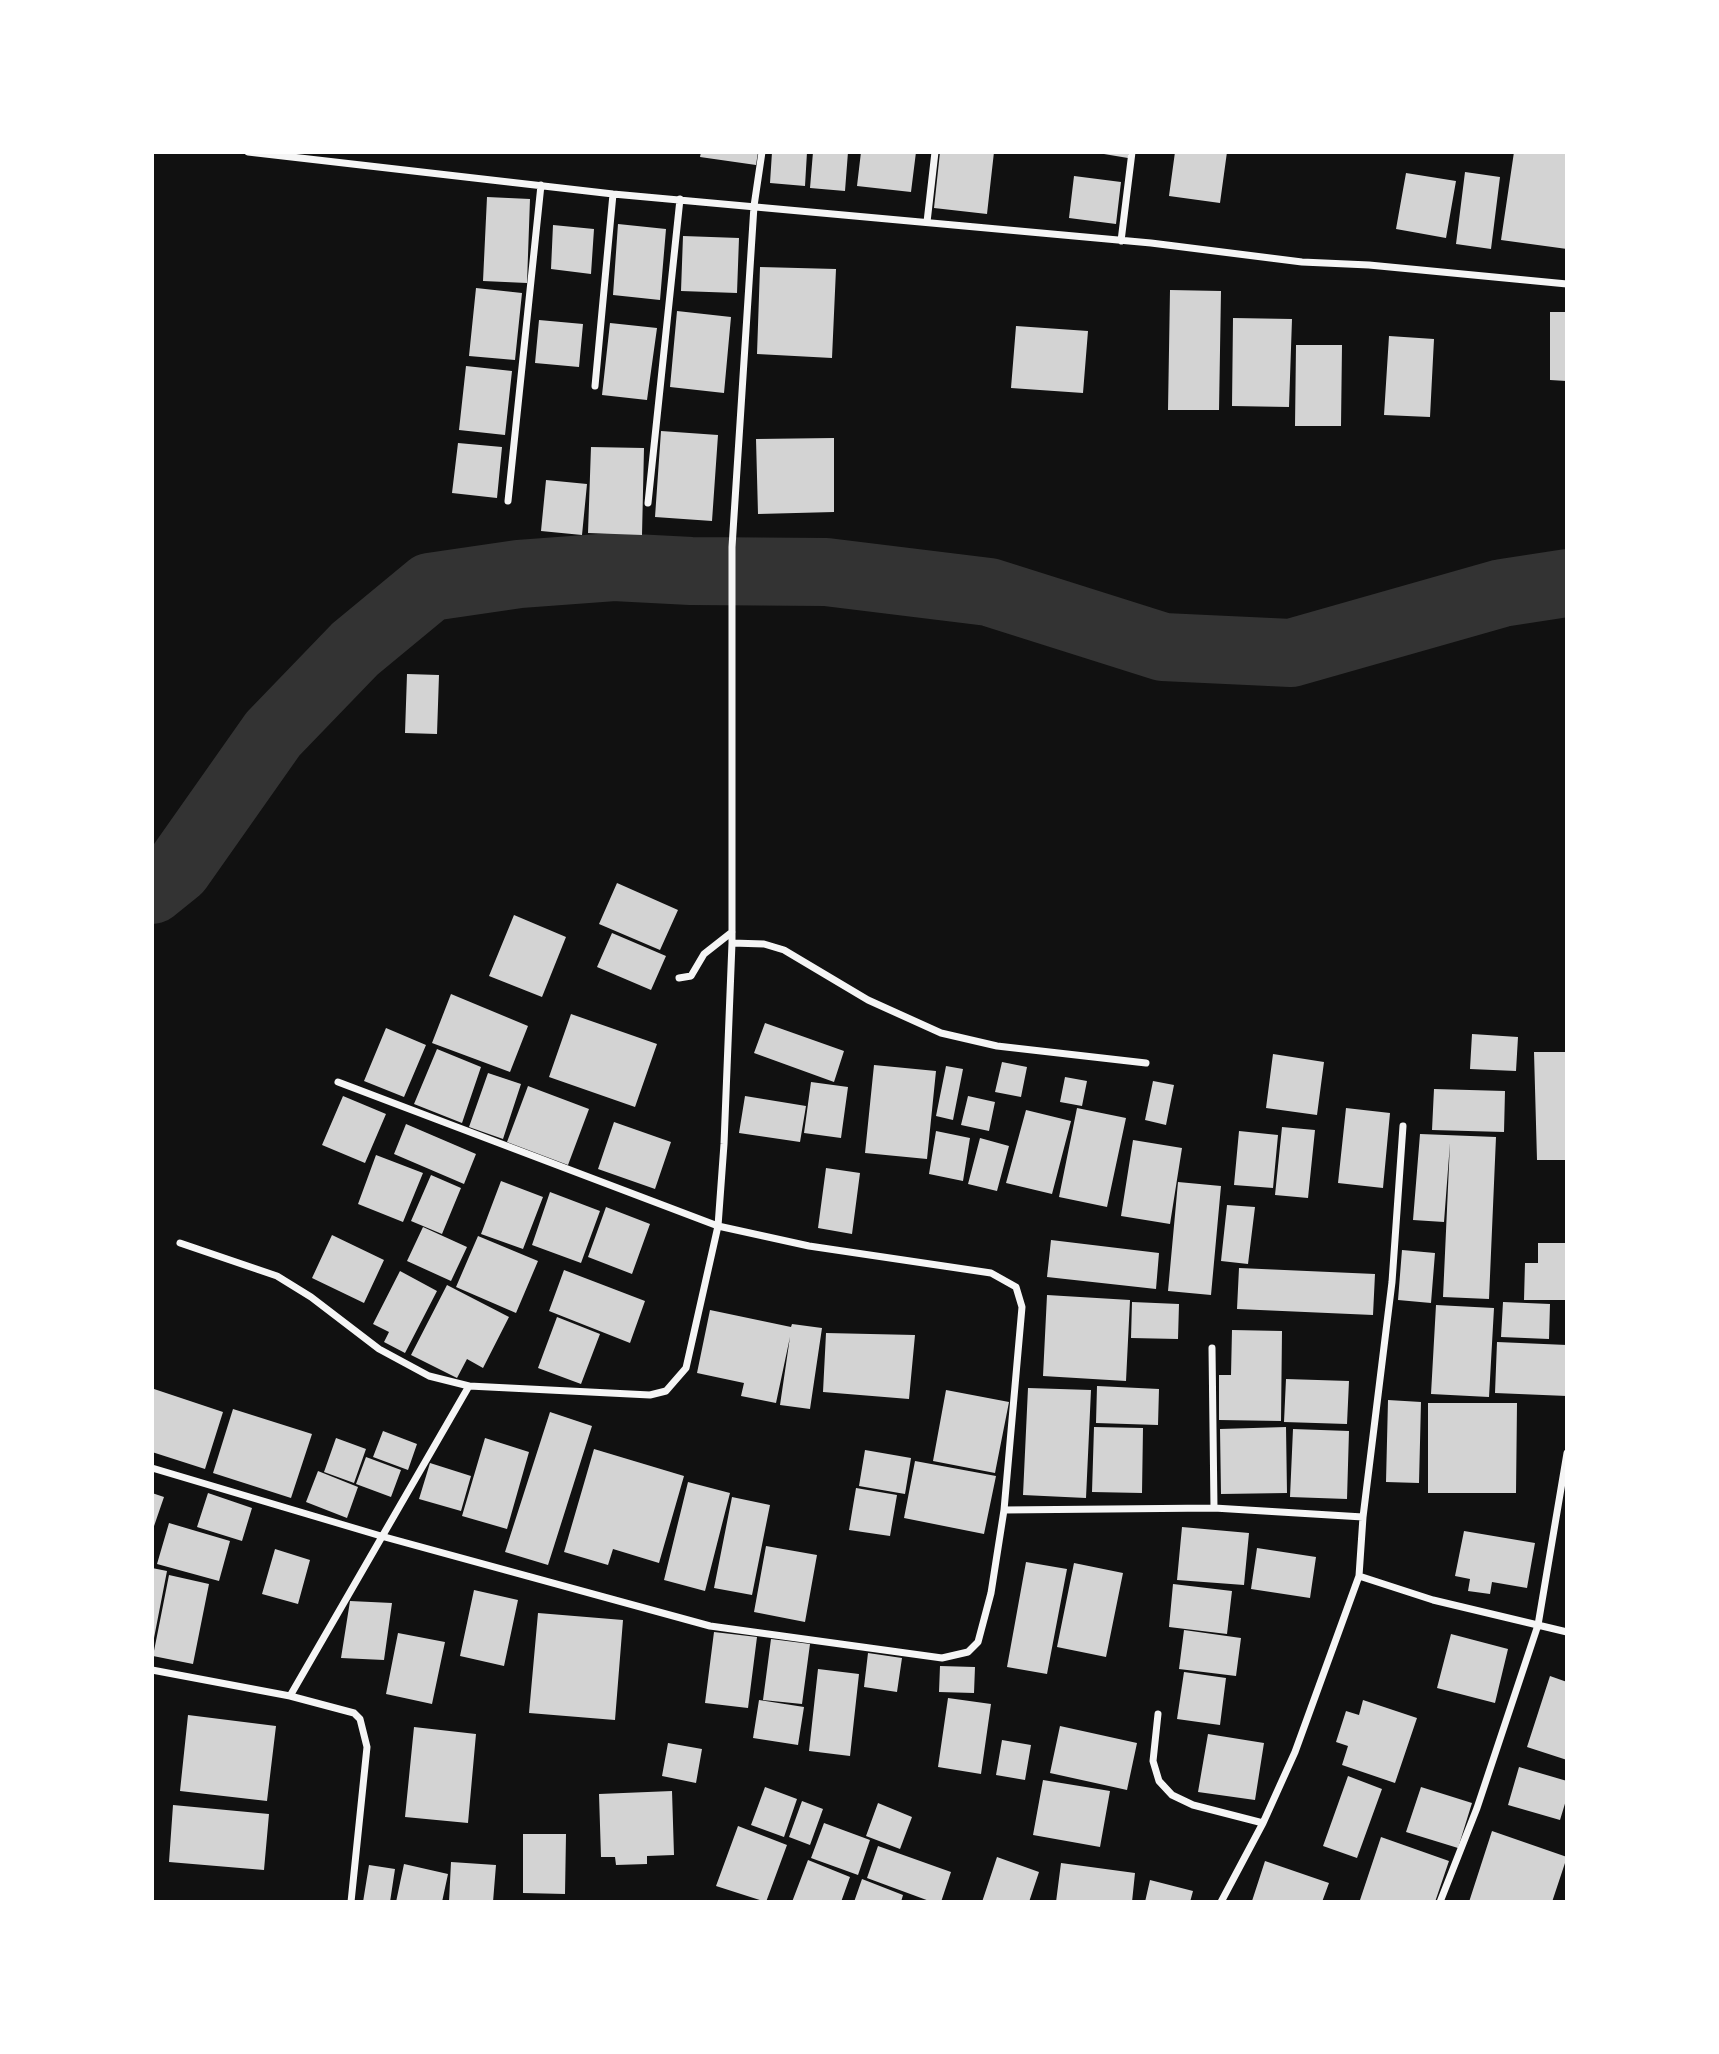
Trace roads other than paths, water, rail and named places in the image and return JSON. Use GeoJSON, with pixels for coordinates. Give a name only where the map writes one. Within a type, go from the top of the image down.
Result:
{"type":"FeatureCollection","features":[{"type":"Feature","properties":{"kind":"street"},"geometry":{"type":"LineString","coordinates":[[248,152],[613,194],[928,222],[1302,262],[1368,265],[1567,284]]}},
{"type":"Feature","properties":{"kind":"street"},"geometry":{"type":"LineString","coordinates":[[180,1243],[277,1276],[312,1297],[379,1349],[429,1376],[469,1386],[650,1395],[666,1391],[686,1368],[718,1226],[732,943],[732,547],[754,206],[762,152]]}},
{"type":"Feature","properties":{"kind":"street"},"geometry":{"type":"LineString","coordinates":[[928,222],[935,152]]}},
{"type":"Feature","properties":{"kind":"street"},"geometry":{"type":"LineString","coordinates":[[1121,242],[1132,152]]}},
{"type":"Feature","properties":{"kind":"street"},"geometry":{"type":"LineString","coordinates":[[508,502],[541,185]]}},
{"type":"Feature","properties":{"kind":"street"},"geometry":{"type":"LineString","coordinates":[[595,386],[613,194]]}},
{"type":"Feature","properties":{"kind":"street"},"geometry":{"type":"LineString","coordinates":[[648,503],[680,199]]}},
{"type":"Feature","properties":{"kind":"street"},"geometry":{"type":"LineString","coordinates":[[679,978],[691,976],[704,954],[732,932]]}},
{"type":"Feature","properties":{"kind":"street"},"geometry":{"type":"LineString","coordinates":[[732,943],[764,944],[784,950],[868,1000],[941,1033],[997,1046],[1146,1063]]}},
{"type":"Feature","properties":{"kind":"street"},"geometry":{"type":"LineString","coordinates":[[152,1468],[381,1536],[710,1626],[951,1658],[968,1651],[978,1642],[990,1592],[1004,1510],[1022,1307],[1016,1287],[991,1273],[809,1246],[718,1226],[338,1082]]}},
{"type":"Feature","properties":{"kind":"street"},"geometry":{"type":"LineString","coordinates":[[1221,1902],[1263,1823],[1295,1752],[1359,1576],[1363,1517],[1392,1282],[1403,1126]]}},
{"type":"Feature","properties":{"kind":"street"},"geometry":{"type":"LineString","coordinates":[[1212,1348],[1214,1508]]}},
{"type":"Feature","properties":{"kind":"street"},"geometry":{"type":"LineString","coordinates":[[290,1696],[469,1386]]}},
{"type":"Feature","properties":{"kind":"street"},"geometry":{"type":"LineString","coordinates":[[1440,1902],[1477,1808],[1538,1625],[1567,1452]]}},
{"type":"Feature","properties":{"kind":"street"},"geometry":{"type":"LineString","coordinates":[[1004,1510],[1214,1508],[1363,1517]]}},
{"type":"Feature","properties":{"kind":"street"},"geometry":{"type":"LineString","coordinates":[[1359,1576],[1433,1600],[1567,1632]]}},
{"type":"Feature","properties":{"kind":"street"},"geometry":{"type":"LineString","coordinates":[[152,1670],[290,1696],[354,1713],[367,1737],[351,1902]]}},
{"type":"Feature","properties":{"kind":"street"},"geometry":{"type":"LineString","coordinates":[[1158,1714],[1153,1761],[1158,1781],[1172,1796],[1193,1805],[1263,1823]]}},
{"type":"Feature","properties":{"kind":"waterway"},"geometry":{"type":"LineString","coordinates":[[152,890],[178,869],[273,734],[355,649],[430,587],[519,574],[614,567],[691,571],[826,572],[989,592],[1163,647],[1291,653],[1502,593],[1567,583]]}}]}
